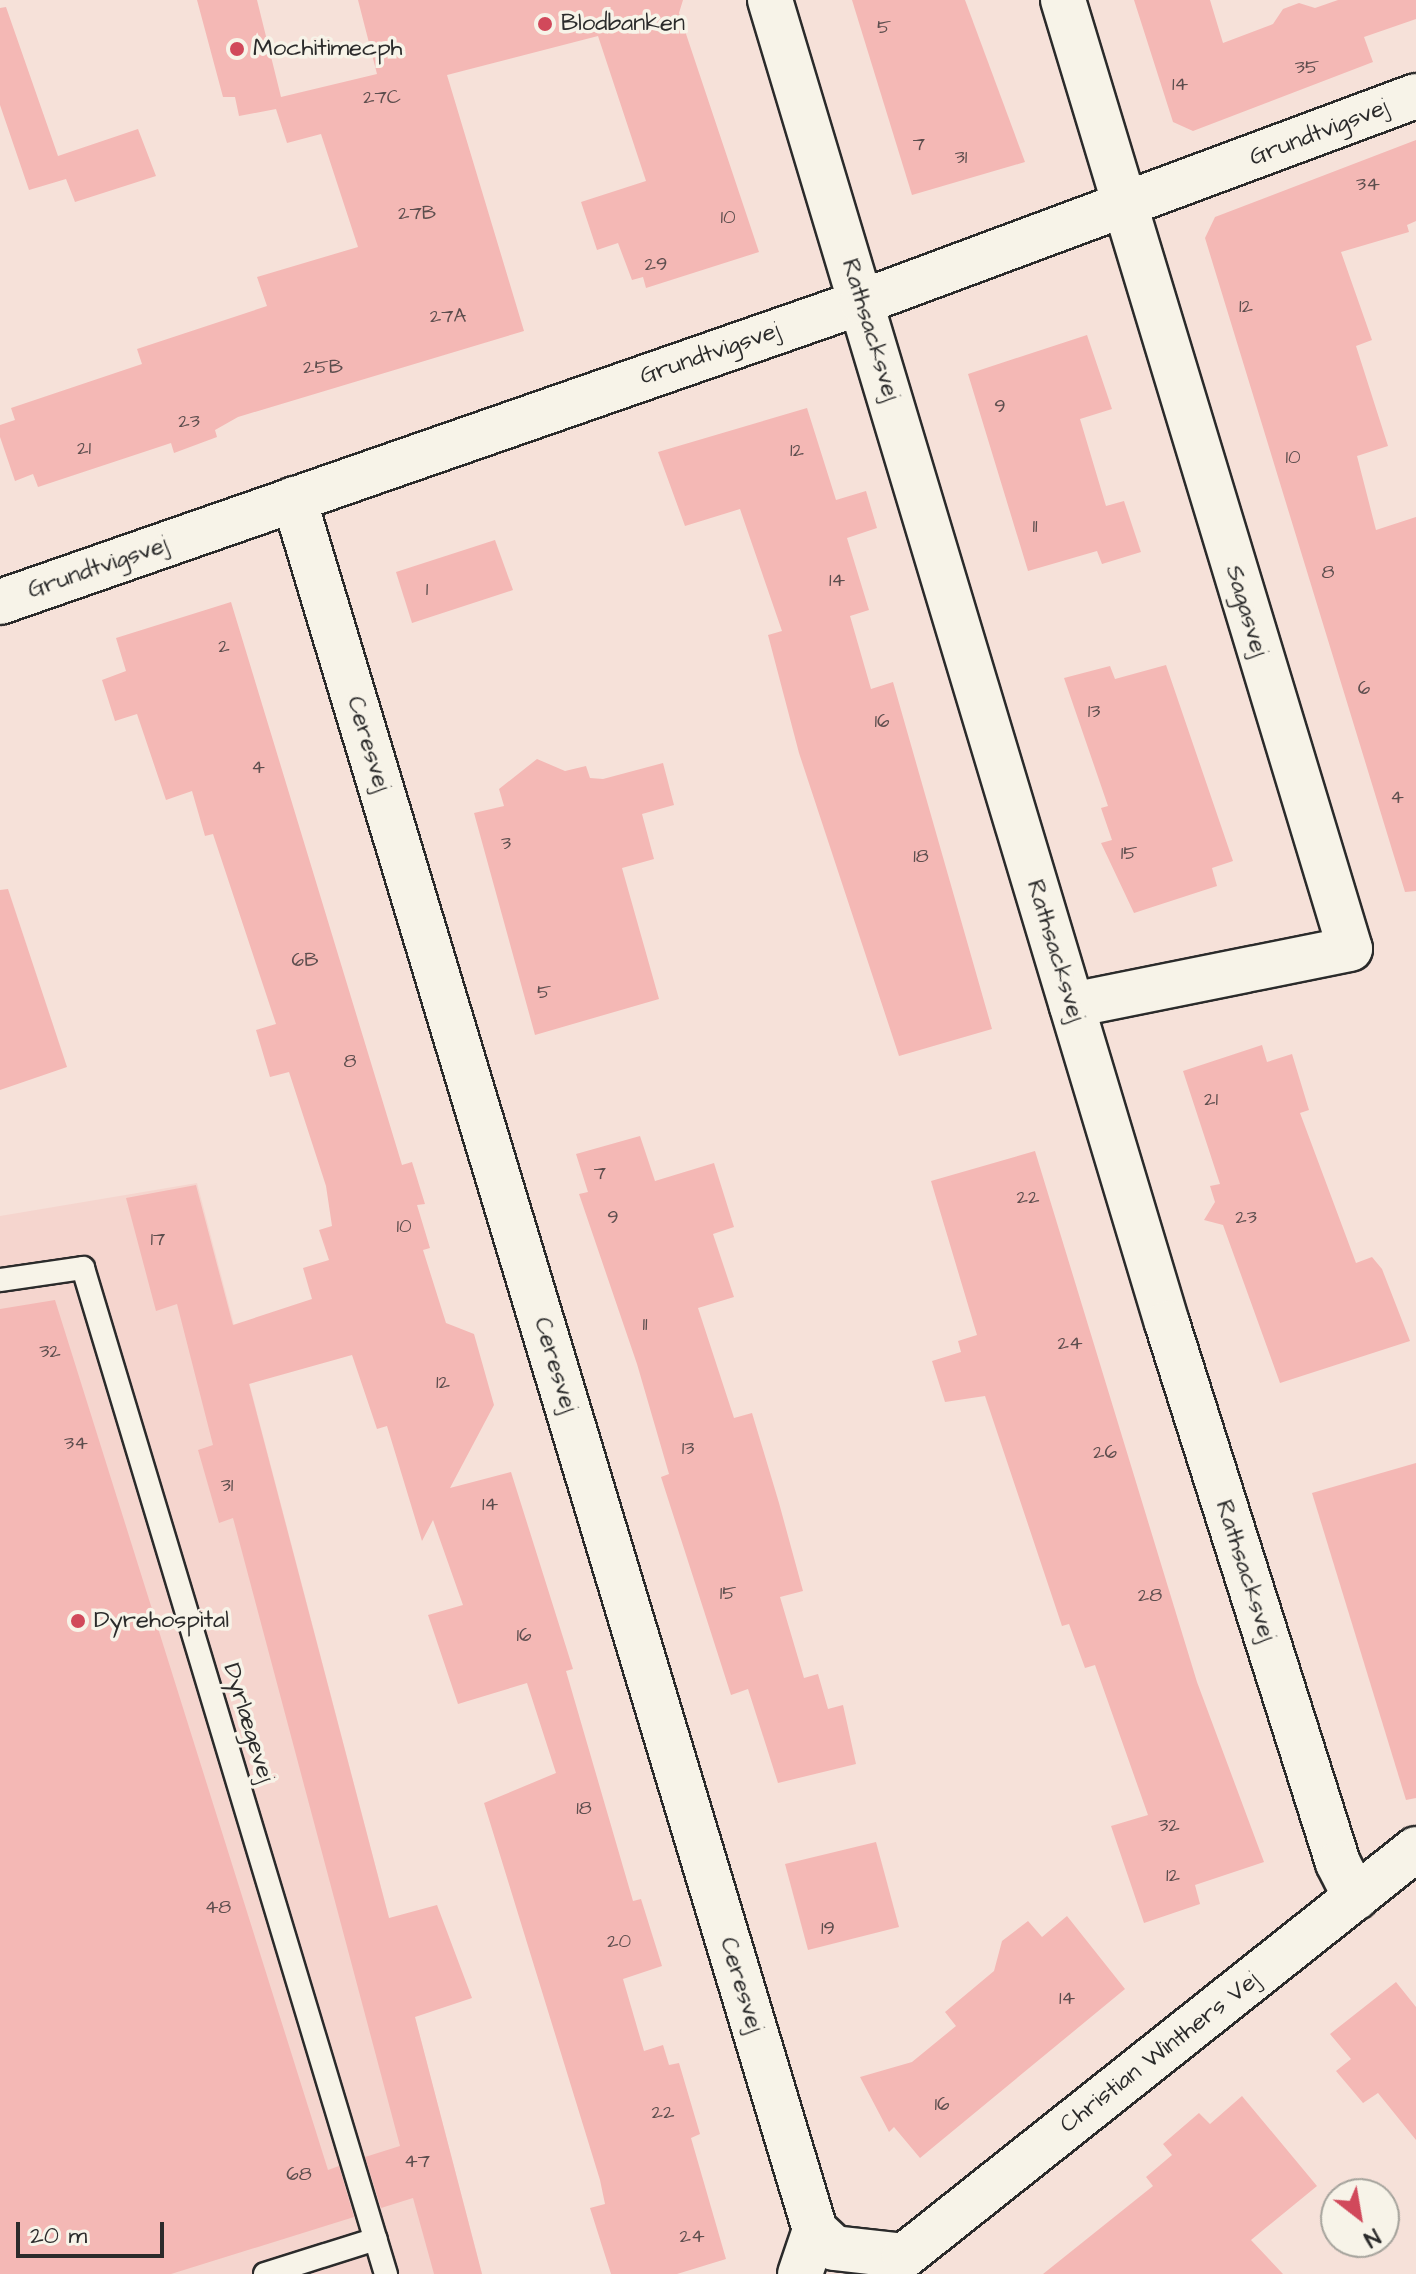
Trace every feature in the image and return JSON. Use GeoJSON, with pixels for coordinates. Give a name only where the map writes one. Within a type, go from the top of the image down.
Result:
{"type":"FeatureCollection","features":[{"type":"Feature","properties":{"kind":"street","name":"Rathsacksvej"},"geometry":{"type":"LineString","coordinates":[[770,0],[1072,1005],[1328,1833],[1356,1898]]}},
{"type":"Feature","properties":{"kind":"street","name":"Sagasvej"},"geometry":{"type":"LineString","coordinates":[[1063,0],[1350,949],[1072,1005]]}},
{"type":"Feature","properties":{"kind":"street","name":"Grundtvigsvej"},"geometry":{"type":"LineString","coordinates":[[0,602],[862,302],[1416,96]]}},
{"type":"Feature","properties":{"kind":"street","name":"Ceresvej"},"geometry":{"type":"LineString","coordinates":[[294,499],[815,2230]]}},
{"type":"Feature","properties":{"kind":"street","name":"Christian Winthers Vej"},"geometry":{"type":"LineString","coordinates":[[815,2230],[834,2248],[902,2265],[1416,1849]]}},
{"type":"Feature","properties":{"kind":"street"},"geometry":{"type":"LineString","coordinates":[[800,2274],[815,2230]]}},
{"type":"Feature","properties":{"kind":"lane","name":"Dyrlægevej"},"geometry":{"type":"LineString","coordinates":[[0,1280],[83,1268],[386,2274]]}},
{"type":"Feature","properties":{"kind":"lane"},"geometry":{"type":"LineString","coordinates":[[265,2274],[376,2239]]}},
{"type":"Feature","properties":{"kind":"shaded area"},"geometry":{"type":"Polygon","coordinates":[[[197,1183],[482,2274],[0,2274],[0,1216],[197,1183]]]}},
{"type":"Feature","properties":{"kind":"building"},"geometry":{"type":"Polygon","coordinates":[[[197,0],[257,0],[281,97],[377,74],[358,0],[683,0],[679,13],[759,252],[646,288],[643,277],[632,280],[618,243],[597,250],[581,202],[646,181],[598,36],[447,75],[524,331],[238,417],[215,430],[217,437],[174,453],[171,443],[38,487],[33,474],[15,481],[0,437],[0,425],[15,420],[11,408],[142,364],[137,349],[267,306],[257,277],[358,247],[321,134],[287,143],[276,109],[239,116],[235,97],[223,97],[197,0]]]}},
{"type":"Feature","properties":{"kind":"building"},"geometry":{"type":"Polygon","coordinates":[[[852,0],[965,0],[1025,162],[912,195],[852,0]]]}},
{"type":"Feature","properties":{"kind":"building"},"geometry":{"type":"Polygon","coordinates":[[[1134,0],[1210,0],[1223,43],[1273,24],[1283,9],[1299,3],[1315,8],[1338,0],[1416,0],[1416,19],[1364,37],[1373,62],[1193,131],[1173,122],[1134,0]]]}},
{"type":"Feature","properties":{"kind":"building"},"geometry":{"type":"Polygon","coordinates":[[[6,7],[58,156],[138,129],[156,176],[75,202],[66,179],[29,190],[0,105],[0,8],[6,7]]]}},
{"type":"Feature","properties":{"kind":"building"},"geometry":{"type":"Polygon","coordinates":[[[1416,140],[1416,221],[1407,225],[1409,232],[1341,252],[1372,340],[1356,346],[1388,446],[1357,456],[1376,530],[1416,517],[1416,891],[1405,892],[1205,238],[1215,217],[1416,140]]]}},
{"type":"Feature","properties":{"kind":"building"},"geometry":{"type":"Polygon","coordinates":[[[1087,335],[1112,409],[1080,419],[1106,506],[1124,501],[1141,552],[1102,564],[1097,551],[1028,571],[968,374],[1087,335]]]}},
{"type":"Feature","properties":{"kind":"building"},"geometry":{"type":"Polygon","coordinates":[[[807,408],[836,500],[866,491],[877,528],[847,538],[869,610],[850,616],[871,689],[893,682],[992,1029],[899,1056],[799,753],[768,635],[782,631],[740,509],[685,526],[658,452],[807,408]]]}},
{"type":"Feature","properties":{"kind":"building"},"geometry":{"type":"Polygon","coordinates":[[[495,540],[513,590],[412,623],[396,572],[495,540]]]}},
{"type":"Feature","properties":{"kind":"building"},"geometry":{"type":"Polygon","coordinates":[[[231,602],[402,1165],[412,1162],[425,1204],[417,1205],[430,1248],[423,1250],[446,1323],[474,1334],[494,1405],[450,1488],[511,1472],[573,1669],[566,1671],[633,1901],[641,1899],[662,1966],[623,1979],[644,2051],[663,2045],[669,2065],[679,2063],[700,2134],[691,2138],[726,2259],[677,2274],[611,2274],[590,2208],[605,2204],[600,2180],[484,1803],[556,1773],[527,1683],[458,1704],[428,1615],[463,1605],[433,1520],[422,1541],[387,1426],[377,1429],[352,1355],[249,1384],[389,1918],[437,1905],[472,1998],[415,2017],[482,2274],[434,2274],[413,2198],[381,2208],[365,2157],[400,2146],[233,1518],[219,1523],[198,1450],[213,1445],[177,1304],[156,1311],[126,1198],[196,1185],[233,1325],[312,1299],[303,1268],[329,1260],[319,1230],[332,1226],[326,1186],[289,1072],[270,1077],[256,1030],[276,1024],[213,834],[205,836],[192,791],[166,800],[137,714],[115,721],[102,680],[126,671],[116,638],[231,602]]]}},
{"type":"Feature","properties":{"kind":"building"},"geometry":{"type":"Polygon","coordinates":[[[1166,665],[1233,861],[1212,868],[1217,886],[1134,913],[1101,843],[1112,840],[1101,808],[1108,806],[1064,678],[1110,666],[1115,679],[1166,665]]]}},
{"type":"Feature","properties":{"kind":"building"},"geometry":{"type":"Polygon","coordinates":[[[537,759],[565,771],[586,766],[590,778],[603,779],[663,763],[674,805],[642,814],[654,859],[622,868],[659,999],[535,1035],[474,813],[504,806],[499,789],[537,759]]]}},
{"type":"Feature","properties":{"kind":"building"},"geometry":{"type":"Polygon","coordinates":[[[8,889],[67,1067],[0,1090],[0,890],[8,889]]]}},
{"type":"Feature","properties":{"kind":"building"},"geometry":{"type":"Polygon","coordinates":[[[1262,1045],[1267,1062],[1292,1054],[1309,1110],[1300,1113],[1356,1263],[1372,1257],[1382,1269],[1410,1341],[1280,1383],[1223,1225],[1204,1220],[1215,1202],[1210,1186],[1220,1184],[1183,1071],[1262,1045]]]}},
{"type":"Feature","properties":{"kind":"building"},"geometry":{"type":"Polygon","coordinates":[[[640,1136],[655,1181],[714,1163],[734,1227],[713,1234],[734,1297],[698,1308],[734,1418],[752,1413],[779,1503],[803,1591],[780,1597],[804,1678],[818,1674],[828,1709],[843,1705],[856,1764],[778,1783],[748,1689],[731,1695],[661,1477],[669,1474],[637,1364],[579,1194],[588,1192],[576,1154],[640,1136]]]}},
{"type":"Feature","properties":{"kind":"building"},"geometry":{"type":"Polygon","coordinates":[[[1035,1151],[1197,1682],[1264,1862],[1195,1885],[1200,1904],[1144,1923],[1111,1826],[1148,1815],[1095,1665],[1085,1668],[1069,1624],[1062,1626],[985,1396],[945,1402],[932,1361],[961,1352],[958,1341],[977,1335],[931,1181],[1035,1151]]]}},
{"type":"Feature","properties":{"kind":"building"},"geometry":{"type":"Polygon","coordinates":[[[55,1300],[328,2170],[339,2166],[354,2217],[171,2274],[0,2274],[0,1309],[55,1300]]]}},
{"type":"Feature","properties":{"kind":"building"},"geometry":{"type":"Polygon","coordinates":[[[1416,1463],[1416,1798],[1406,1800],[1312,1493],[1416,1463]]]}},
{"type":"Feature","properties":{"kind":"building"},"geometry":{"type":"Polygon","coordinates":[[[876,1842],[899,1927],[808,1950],[785,1864],[876,1842]]]}},
{"type":"Feature","properties":{"kind":"building"},"geometry":{"type":"Polygon","coordinates":[[[1067,1916],[1125,1989],[920,2158],[894,2127],[889,2132],[860,2077],[912,2062],[956,2026],[945,2012],[994,1971],[1002,1941],[1028,1921],[1042,1937],[1067,1916]]]}},
{"type":"Feature","properties":{"kind":"building"},"geometry":{"type":"Polygon","coordinates":[[[1396,1982],[1416,2007],[1416,2140],[1378,2093],[1363,2103],[1336,2071],[1351,2059],[1330,2034],[1396,1982]]]}},
{"type":"Feature","properties":{"kind":"building"},"geometry":{"type":"Polygon","coordinates":[[[1242,2096],[1317,2186],[1251,2240],[1283,2274],[1043,2274],[1153,2186],[1146,2177],[1172,2155],[1163,2144],[1199,2113],[1210,2124],[1242,2096]]]}},
{"type":"Feature","properties":{"kind":"place","name":"Blodbanken"},"geometry":{"type":"Point","coordinates":[545,24]}},
{"type":"Feature","properties":{"kind":"place","name":"Mochitimecph"},"geometry":{"type":"Point","coordinates":[237,49]}},
{"type":"Feature","properties":{"kind":"place","name":"Dyrehospital"},"geometry":{"type":"Point","coordinates":[78,1621]}}]}
